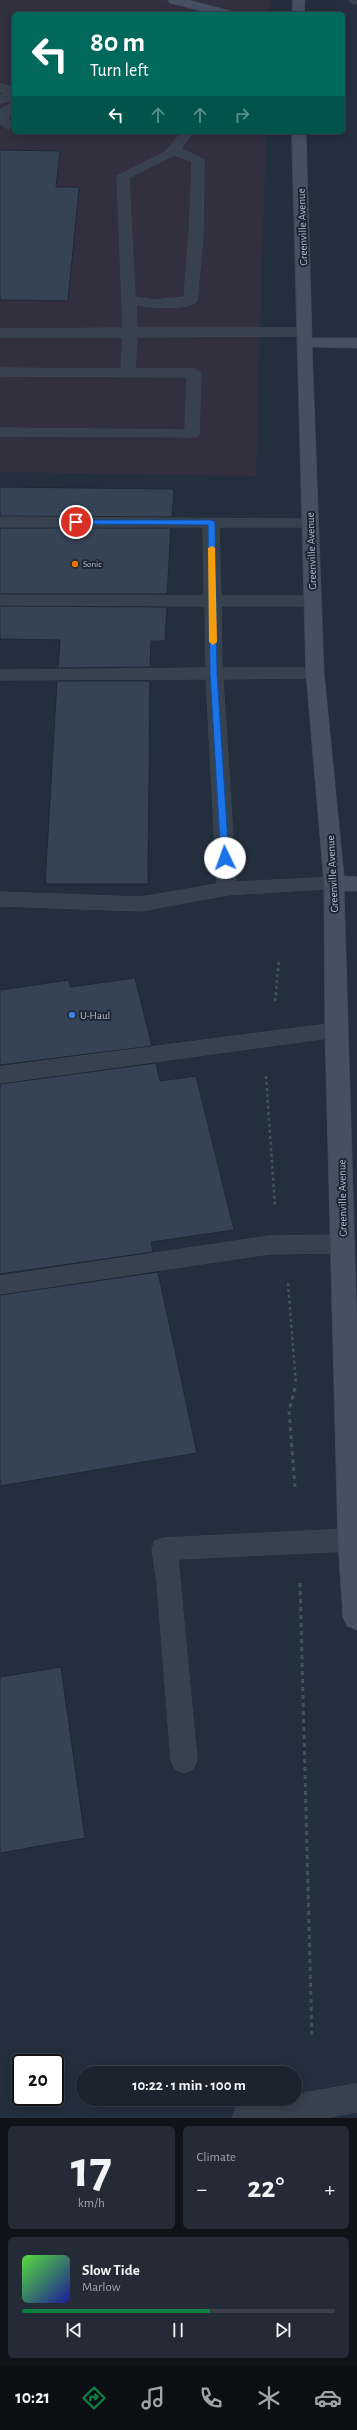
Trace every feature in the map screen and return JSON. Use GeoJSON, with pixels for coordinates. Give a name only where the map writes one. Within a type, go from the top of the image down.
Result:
{"type":"FeatureCollection","features":[{"type":"Feature","properties":{"kind":"main road"},"geometry":{"type":"LineString","coordinates":[[174,0],[219,12]]}},
{"type":"Feature","properties":{"kind":"main road"},"geometry":{"type":"LineString","coordinates":[[298,12],[299,0]]}},
{"type":"Feature","properties":{"kind":"main road","name":"Greenville Avenue"},"geometry":{"type":"LineString","coordinates":[[299,134],[309,522],[315,673],[334,883],[336,1030],[357,1617]]}},
{"type":"Feature","properties":{"kind":"main road"},"geometry":{"type":"LineString","coordinates":[[305,337],[357,343]]}},
{"type":"Feature","properties":{"kind":"main road"},"geometry":{"type":"LineString","coordinates":[[334,883],[357,884]]}},
{"type":"Feature","properties":{"kind":"lane"},"geometry":{"type":"LineString","coordinates":[[0,87],[7,89],[11,102],[2,119],[8,125]]}},
{"type":"Feature","properties":{"kind":"lane"},"geometry":{"type":"LineString","coordinates":[[128,373],[130,333],[123,176],[169,155],[186,134]]}},
{"type":"Feature","properties":{"kind":"lane"},"geometry":{"type":"LineString","coordinates":[[128,300],[155,304],[190,301],[196,236],[198,160],[174,150]]}},
{"type":"Feature","properties":{"kind":"lane"},"geometry":{"type":"LineString","coordinates":[[0,333],[130,333],[305,337]]}},
{"type":"Feature","properties":{"kind":"lane"},"geometry":{"type":"LineString","coordinates":[[0,372],[194,373],[192,434],[0,432]]}},
{"type":"Feature","properties":{"kind":"lane"},"geometry":{"type":"LineString","coordinates":[[0,522],[309,522]]}},
{"type":"Feature","properties":{"kind":"lane"},"geometry":{"type":"LineString","coordinates":[[211,522],[214,673],[227,889]]}},
{"type":"Feature","properties":{"kind":"lane"},"geometry":{"type":"LineString","coordinates":[[0,600],[312,601]]}},
{"type":"Feature","properties":{"kind":"lane"},"geometry":{"type":"LineString","coordinates":[[0,675],[315,673]]}},
{"type":"Feature","properties":{"kind":"lane"},"geometry":{"type":"LineString","coordinates":[[0,899],[141,904],[227,889],[334,883]]}},
{"type":"Feature","properties":{"kind":"lane"},"geometry":{"type":"LineString","coordinates":[[0,1075],[336,1030]]}},
{"type":"Feature","properties":{"kind":"lane"},"geometry":{"type":"LineString","coordinates":[[0,1285],[269,1246],[343,1244]]}},
{"type":"Feature","properties":{"kind":"lane"},"geometry":{"type":"LineString","coordinates":[[184,1760],[169,1583],[164,1549],[354,1540]]}},
{"type":"Feature","properties":{"kind":"lane"},"geometry":{"type":"LineString","coordinates":[[246,2118],[357,2098]]}},
{"type":"Feature","properties":{"kind":"path"},"geometry":{"type":"LineString","coordinates":[[276,1008],[274,992],[279,960]]}},
{"type":"Feature","properties":{"kind":"path"},"geometry":{"type":"LineString","coordinates":[[266,1070],[276,1213]]}},
{"type":"Feature","properties":{"kind":"path"},"geometry":{"type":"LineString","coordinates":[[288,1278],[296,1388],[289,1411],[295,1487]]}},
{"type":"Feature","properties":{"kind":"path"},"geometry":{"type":"LineString","coordinates":[[300,1580],[312,2039]]}},
{"type":"Feature","properties":{"kind":"shaded area"},"geometry":{"type":"Polygon","coordinates":[[[0,0],[271,0],[270,12],[12,12],[12,134],[266,134],[256,476],[0,472],[0,0]]]}},
{"type":"Feature","properties":{"kind":"building"},"geometry":{"type":"Polygon","coordinates":[[[0,150],[60,151],[56,187],[77,187],[79,189],[68,301],[0,300],[0,150]]]}},
{"type":"Feature","properties":{"kind":"building"},"geometry":{"type":"Polygon","coordinates":[[[0,487],[174,489],[172,517],[0,516],[0,487]]]}},
{"type":"Feature","properties":{"kind":"building","name":"Sonic"},"geometry":{"type":"Polygon","coordinates":[[[0,528],[171,528],[167,594],[0,594],[0,528]]]}},
{"type":"Feature","properties":{"kind":"building"},"geometry":{"type":"Polygon","coordinates":[[[0,606],[167,607],[165,641],[151,641],[150,667],[58,668],[60,640],[0,639],[0,606]]]}},
{"type":"Feature","properties":{"kind":"building"},"geometry":{"type":"Polygon","coordinates":[[[57,681],[150,681],[148,884],[45,884],[57,681]]]}},
{"type":"Feature","properties":{"kind":"building","name":"U-Haul"},"geometry":{"type":"Polygon","coordinates":[[[135,978],[152,1046],[0,1065],[0,990],[69,980],[70,987],[135,978]]]}},
{"type":"Feature","properties":{"kind":"building"},"geometry":{"type":"Polygon","coordinates":[[[156,1063],[160,1081],[196,1076],[234,1230],[151,1242],[153,1252],[0,1274],[0,1084],[156,1063]]]}},
{"type":"Feature","properties":{"kind":"building"},"geometry":{"type":"Polygon","coordinates":[[[158,1272],[197,1453],[0,1486],[0,1295],[158,1272]]]}},
{"type":"Feature","properties":{"kind":"building"},"geometry":{"type":"Polygon","coordinates":[[[61,1667],[85,1838],[0,1853],[0,1677],[61,1667]]]}},
{"type":"Feature","properties":{"kind":"slow traffic"},"geometry":{"type":"LineString","coordinates":[[212,548],[213,642]]}},
{"type":"Feature","properties":{"kind":"place","name":"Sonic"},"geometry":{"type":"Point","coordinates":[75,564]}},
{"type":"Feature","properties":{"kind":"place","name":"U-Haul"},"geometry":{"type":"Point","coordinates":[72,1015]}},
{"type":"Feature","properties":{"kind":"route"},"geometry":{"type":"LineString","coordinates":[[76,522],[211,522],[214,673],[225,858]]}}]}
